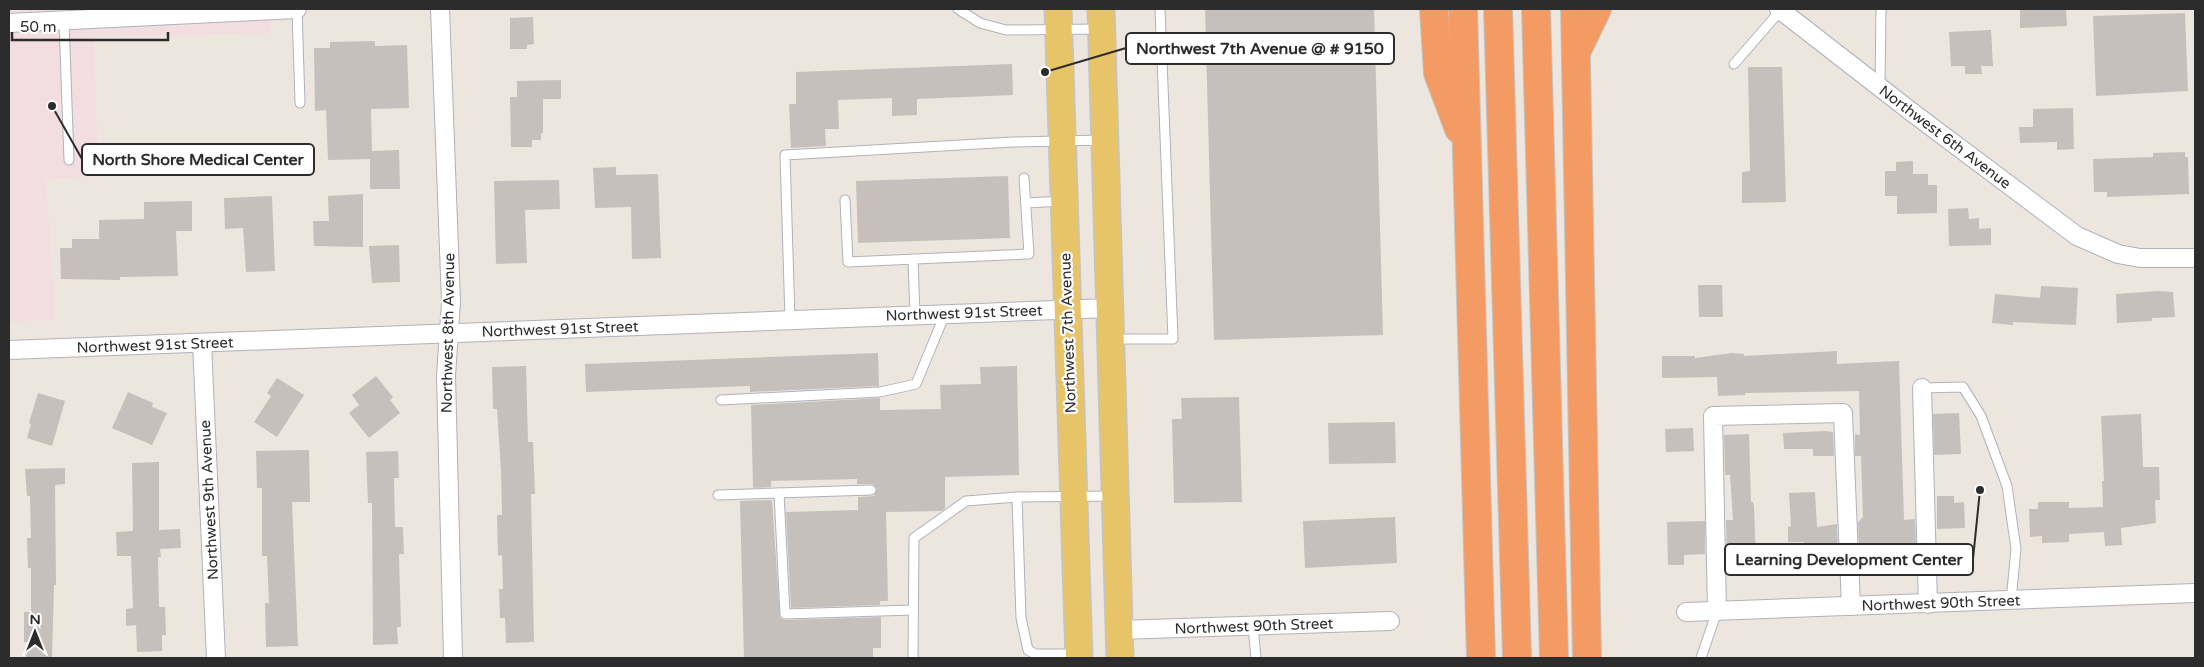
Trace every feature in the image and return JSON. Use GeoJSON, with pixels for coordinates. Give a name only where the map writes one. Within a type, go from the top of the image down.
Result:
{"type":"FeatureCollection","features":[{"type":"Feature","properties":{"kind":"highway"},"geometry":{"type":"LineString","coordinates":[[1434,9],[1438,73],[1466,149]]}},
{"type":"Feature","properties":{"kind":"highway"},"geometry":{"type":"LineString","coordinates":[[1463,9],[1481,658]]}},
{"type":"Feature","properties":{"kind":"highway"},"geometry":{"type":"LineString","coordinates":[[1498,9],[1516,658]]}},
{"type":"Feature","properties":{"kind":"highway"},"geometry":{"type":"LineString","coordinates":[[1536,9],[1554,658]]}},
{"type":"Feature","properties":{"kind":"highway"},"geometry":{"type":"LineString","coordinates":[[1574,9],[1588,658]]}},
{"type":"Feature","properties":{"kind":"highway"},"geometry":{"type":"LineString","coordinates":[[1576,52],[1597,9]]}},
{"type":"Feature","properties":{"kind":"main road","name":"Northwest 7th Avenue"},"geometry":{"type":"LineString","coordinates":[[1058,19],[1079,656]]}},
{"type":"Feature","properties":{"kind":"main road"},"geometry":{"type":"LineString","coordinates":[[1101,19],[1120,658]]}},
{"type":"Feature","properties":{"kind":"street"},"geometry":{"type":"LineString","coordinates":[[9,23],[135,13],[297,9]]}},
{"type":"Feature","properties":{"kind":"street","name":"Northwest 8th Avenue"},"geometry":{"type":"LineString","coordinates":[[440,9],[451,302],[446,376],[453,658]]}},
{"type":"Feature","properties":{"kind":"street","name":"Northwest 6th Avenue"},"geometry":{"type":"LineString","coordinates":[[1780,9],[1880,88],[2077,236],[2118,254],[2140,258],[2195,258]]}},
{"type":"Feature","properties":{"kind":"street","name":"Northwest 91st Street"},"geometry":{"type":"LineString","coordinates":[[9,350],[1110,308]]}},
{"type":"Feature","properties":{"kind":"street","name":"Northwest 9th Avenue"},"geometry":{"type":"LineString","coordinates":[[202,343],[216,658]]}},
{"type":"Feature","properties":{"kind":"street"},"geometry":{"type":"LineString","coordinates":[[1922,388],[1928,604]]}},
{"type":"Feature","properties":{"kind":"street"},"geometry":{"type":"LineString","coordinates":[[1717,611],[1713,416],[1844,413],[1851,606]]}},
{"type":"Feature","properties":{"kind":"street","name":"Northwest 90th Street"},"geometry":{"type":"LineString","coordinates":[[1686,612],[2195,593]]}},
{"type":"Feature","properties":{"kind":"street","name":"Northwest 90th Street"},"geometry":{"type":"LineString","coordinates":[[1119,630],[1390,621]]}},
{"type":"Feature","properties":{"kind":"lane"},"geometry":{"type":"LineString","coordinates":[[297,9],[300,103]]}},
{"type":"Feature","properties":{"kind":"lane"},"geometry":{"type":"LineString","coordinates":[[958,9],[980,23],[1006,30],[1058,19],[1101,19]]}},
{"type":"Feature","properties":{"kind":"lane"},"geometry":{"type":"LineString","coordinates":[[1111,338],[1173,339],[1160,9]]}},
{"type":"Feature","properties":{"kind":"lane"},"geometry":{"type":"LineString","coordinates":[[1734,64],[1780,9]]}},
{"type":"Feature","properties":{"kind":"lane"},"geometry":{"type":"LineString","coordinates":[[1880,88],[1881,9]]}},
{"type":"Feature","properties":{"kind":"lane"},"geometry":{"type":"LineString","coordinates":[[64,20],[69,160]]}},
{"type":"Feature","properties":{"kind":"lane"},"geometry":{"type":"LineString","coordinates":[[790,320],[785,155],[1061,140],[1105,140]]}},
{"type":"Feature","properties":{"kind":"lane"},"geometry":{"type":"LineString","coordinates":[[845,200],[848,262],[1028,254],[1024,178]]}},
{"type":"Feature","properties":{"kind":"lane"},"geometry":{"type":"LineString","coordinates":[[1026,203],[1064,201]]}},
{"type":"Feature","properties":{"kind":"lane"},"geometry":{"type":"LineString","coordinates":[[913,259],[915,315]]}},
{"type":"Feature","properties":{"kind":"lane"},"geometry":{"type":"LineString","coordinates":[[721,400],[880,392],[916,384],[945,314]]}},
{"type":"Feature","properties":{"kind":"lane"},"geometry":{"type":"LineString","coordinates":[[1922,388],[1963,387],[1981,416],[2007,486],[2016,549],[2011,601]]}},
{"type":"Feature","properties":{"kind":"lane"},"geometry":{"type":"LineString","coordinates":[[718,495],[871,490]]}},
{"type":"Feature","properties":{"kind":"lane"},"geometry":{"type":"LineString","coordinates":[[780,493],[785,614],[913,610]]}},
{"type":"Feature","properties":{"kind":"lane"},"geometry":{"type":"LineString","coordinates":[[913,658],[914,538],[966,501],[1016,497],[1115,496]]}},
{"type":"Feature","properties":{"kind":"lane"},"geometry":{"type":"LineString","coordinates":[[1016,497],[1021,618],[1028,654],[1079,656]]}},
{"type":"Feature","properties":{"kind":"lane"},"geometry":{"type":"LineString","coordinates":[[1701,658],[1717,611]]}},
{"type":"Feature","properties":{"kind":"lane"},"geometry":{"type":"LineString","coordinates":[[1253,626],[1256,658]]}},
{"type":"Feature","properties":{"kind":"shaded area"},"geometry":{"type":"Polygon","coordinates":[[[9,9],[273,9],[270,33],[94,37],[98,176],[46,179],[55,319],[9,322],[9,9]]]}},
{"type":"Feature","properties":{"kind":"building"},"geometry":{"type":"Polygon","coordinates":[[[1205,9],[1374,9],[1383,335],[1214,340],[1205,9]]]}},
{"type":"Feature","properties":{"kind":"building"},"geometry":{"type":"Polygon","coordinates":[[[2020,9],[2066,9],[2067,26],[2020,28],[2020,9]]]}},
{"type":"Feature","properties":{"kind":"building"},"geometry":{"type":"Polygon","coordinates":[[[2185,13],[2188,91],[2096,96],[2093,16],[2185,13]]]}},
{"type":"Feature","properties":{"kind":"building"},"geometry":{"type":"Polygon","coordinates":[[[533,17],[534,44],[527,45],[527,49],[510,49],[510,18],[533,17]]]}},
{"type":"Feature","properties":{"kind":"building"},"geometry":{"type":"Polygon","coordinates":[[[1991,30],[1993,66],[1981,66],[1982,74],[1965,74],[1965,66],[1951,66],[1949,32],[1991,30]]]}},
{"type":"Feature","properties":{"kind":"building"},"geometry":{"type":"Polygon","coordinates":[[[375,41],[375,46],[407,45],[409,108],[371,109],[372,151],[399,150],[400,189],[370,189],[370,159],[328,160],[326,110],[315,111],[314,48],[330,48],[330,42],[375,41]]]}},
{"type":"Feature","properties":{"kind":"building"},"geometry":{"type":"Polygon","coordinates":[[[1012,64],[1013,95],[917,99],[917,115],[892,116],[892,98],[838,100],[839,129],[825,129],[826,146],[791,148],[789,104],[796,104],[796,72],[1012,64]]]}},
{"type":"Feature","properties":{"kind":"building"},"geometry":{"type":"Polygon","coordinates":[[[1748,67],[1782,67],[1786,202],[1742,203],[1742,172],[1750,171],[1748,67]]]}},
{"type":"Feature","properties":{"kind":"building"},"geometry":{"type":"Polygon","coordinates":[[[561,80],[561,99],[543,99],[543,133],[541,133],[541,140],[532,140],[532,147],[511,147],[510,97],[517,97],[517,81],[561,80]]]}},
{"type":"Feature","properties":{"kind":"building"},"geometry":{"type":"Polygon","coordinates":[[[2073,108],[2074,149],[2057,150],[2057,142],[2020,143],[2019,127],[2033,127],[2033,109],[2073,108]]]}},
{"type":"Feature","properties":{"kind":"building"},"geometry":{"type":"Polygon","coordinates":[[[2185,152],[2185,157],[2188,157],[2189,194],[2107,197],[2107,192],[2094,192],[2093,159],[2153,157],[2153,153],[2185,152]]]}},
{"type":"Feature","properties":{"kind":"building"},"geometry":{"type":"Polygon","coordinates":[[[1913,161],[1913,174],[1928,174],[1928,185],[1937,185],[1937,213],[1897,214],[1897,196],[1885,196],[1885,171],[1896,171],[1896,162],[1913,161]]]}},
{"type":"Feature","properties":{"kind":"building"},"geometry":{"type":"Polygon","coordinates":[[[616,167],[616,175],[658,174],[661,258],[632,259],[631,207],[595,208],[593,168],[616,167]]]}},
{"type":"Feature","properties":{"kind":"building"},"geometry":{"type":"Polygon","coordinates":[[[1008,176],[1010,238],[858,243],[856,181],[1008,176]]]}},
{"type":"Feature","properties":{"kind":"building"},"geometry":{"type":"Polygon","coordinates":[[[559,180],[560,209],[525,210],[527,263],[496,264],[494,181],[559,180]]]}},
{"type":"Feature","properties":{"kind":"building"},"geometry":{"type":"Polygon","coordinates":[[[363,194],[363,247],[314,246],[313,221],[329,221],[328,196],[363,194]]]}},
{"type":"Feature","properties":{"kind":"building"},"geometry":{"type":"Polygon","coordinates":[[[272,196],[275,271],[246,272],[243,228],[225,229],[224,198],[272,196]]]}},
{"type":"Feature","properties":{"kind":"building"},"geometry":{"type":"Polygon","coordinates":[[[192,201],[192,231],[176,231],[178,276],[120,277],[120,280],[61,279],[60,248],[72,248],[72,239],[99,239],[99,220],[144,219],[144,202],[192,201]]]}},
{"type":"Feature","properties":{"kind":"building"},"geometry":{"type":"Polygon","coordinates":[[[1968,208],[1969,219],[1979,218],[1979,229],[1991,228],[1991,245],[1949,246],[1948,209],[1968,208]]]}},
{"type":"Feature","properties":{"kind":"building"},"geometry":{"type":"Polygon","coordinates":[[[399,245],[400,282],[372,283],[369,246],[399,245]]]}},
{"type":"Feature","properties":{"kind":"building"},"geometry":{"type":"Polygon","coordinates":[[[1698,285],[1722,285],[1723,317],[1699,317],[1698,285]]]}},
{"type":"Feature","properties":{"kind":"building"},"geometry":{"type":"Polygon","coordinates":[[[2041,286],[2078,288],[2076,325],[1992,323],[1995,294],[2040,298],[2041,286]]]}},
{"type":"Feature","properties":{"kind":"building"},"geometry":{"type":"Polygon","coordinates":[[[2173,292],[2175,317],[2152,318],[2152,321],[2117,323],[2116,294],[2173,292]]]}},
{"type":"Feature","properties":{"kind":"building"},"geometry":{"type":"Polygon","coordinates":[[[1837,351],[1837,364],[1899,361],[1904,520],[1915,519],[1916,544],[1901,545],[1901,555],[1875,556],[1875,552],[1859,553],[1858,522],[1863,517],[1861,456],[1855,456],[1855,434],[1860,435],[1859,391],[1745,393],[1745,395],[1718,396],[1717,377],[1662,378],[1662,356],[1695,356],[1695,358],[1732,353],[1744,354],[1744,356],[1837,351]]]}},
{"type":"Feature","properties":{"kind":"building"},"geometry":{"type":"Polygon","coordinates":[[[878,353],[879,386],[750,392],[750,386],[586,392],[585,364],[878,353]]]}},
{"type":"Feature","properties":{"kind":"building"},"geometry":{"type":"Polygon","coordinates":[[[526,366],[528,442],[533,442],[535,494],[531,494],[534,642],[506,643],[505,618],[500,618],[499,589],[503,589],[502,555],[498,556],[497,515],[502,515],[501,471],[497,409],[493,409],[492,367],[526,366]]]}},
{"type":"Feature","properties":{"kind":"building"},"geometry":{"type":"Polygon","coordinates":[[[1017,366],[1019,475],[945,477],[945,508],[942,511],[886,512],[888,601],[880,601],[880,605],[791,608],[786,512],[858,510],[858,497],[874,496],[877,489],[873,484],[857,484],[857,479],[771,481],[771,487],[753,488],[751,405],[880,398],[880,410],[941,409],[940,385],[981,384],[980,367],[1017,366]]]}},
{"type":"Feature","properties":{"kind":"building"},"geometry":{"type":"Polygon","coordinates":[[[376,376],[393,397],[390,400],[400,413],[369,438],[349,413],[359,405],[352,395],[376,376]]]}},
{"type":"Feature","properties":{"kind":"building"},"geometry":{"type":"Polygon","coordinates":[[[277,378],[304,395],[277,437],[254,422],[271,396],[267,393],[277,378]]]}},
{"type":"Feature","properties":{"kind":"building"},"geometry":{"type":"Polygon","coordinates":[[[128,392],[153,403],[152,407],[167,413],[152,445],[112,428],[128,392]]]}},
{"type":"Feature","properties":{"kind":"building"},"geometry":{"type":"Polygon","coordinates":[[[38,393],[65,401],[52,446],[27,438],[31,424],[29,423],[38,393]]]}},
{"type":"Feature","properties":{"kind":"building"},"geometry":{"type":"Polygon","coordinates":[[[1239,397],[1242,502],[1174,503],[1172,419],[1182,419],[1181,398],[1239,397]]]}},
{"type":"Feature","properties":{"kind":"building"},"geometry":{"type":"Polygon","coordinates":[[[1959,413],[1961,454],[1934,455],[1933,414],[1959,413]]]}},
{"type":"Feature","properties":{"kind":"building"},"geometry":{"type":"Polygon","coordinates":[[[2141,414],[2143,467],[2159,467],[2160,500],[2155,500],[2156,523],[2121,528],[2122,545],[2105,546],[2104,532],[2069,534],[2069,542],[2042,543],[2042,536],[2030,537],[2029,509],[2038,509],[2038,502],[2069,502],[2069,508],[2103,507],[2102,481],[2104,481],[2101,416],[2141,414]]]}},
{"type":"Feature","properties":{"kind":"building"},"geometry":{"type":"Polygon","coordinates":[[[1395,422],[1396,463],[1329,464],[1328,423],[1395,422]]]}},
{"type":"Feature","properties":{"kind":"building"},"geometry":{"type":"Polygon","coordinates":[[[1693,428],[1694,451],[1666,452],[1665,429],[1693,428]]]}},
{"type":"Feature","properties":{"kind":"building"},"geometry":{"type":"Polygon","coordinates":[[[1833,432],[1834,456],[1813,456],[1813,449],[1784,449],[1783,433],[1833,432]]]}},
{"type":"Feature","properties":{"kind":"building"},"geometry":{"type":"Polygon","coordinates":[[[1749,434],[1751,502],[1753,502],[1754,507],[1756,561],[1727,562],[1726,520],[1733,520],[1730,475],[1725,475],[1724,435],[1749,434]]]}},
{"type":"Feature","properties":{"kind":"building"},"geometry":{"type":"Polygon","coordinates":[[[309,450],[310,502],[292,502],[298,646],[266,647],[265,603],[269,603],[267,556],[262,556],[262,488],[257,488],[256,451],[309,450]]]}},
{"type":"Feature","properties":{"kind":"building"},"geometry":{"type":"Polygon","coordinates":[[[398,451],[399,478],[394,478],[395,527],[403,527],[404,554],[399,554],[401,627],[397,627],[398,644],[373,645],[372,503],[368,503],[366,452],[398,451]]]}},
{"type":"Feature","properties":{"kind":"building"},"geometry":{"type":"Polygon","coordinates":[[[159,462],[159,530],[180,529],[181,548],[160,549],[161,557],[158,557],[159,607],[165,607],[166,635],[162,635],[162,651],[137,652],[136,625],[126,626],[126,609],[133,608],[131,556],[117,556],[116,532],[133,531],[132,463],[159,462]]]}},
{"type":"Feature","properties":{"kind":"building"},"geometry":{"type":"Polygon","coordinates":[[[65,468],[65,484],[55,485],[56,585],[54,585],[52,658],[26,658],[27,642],[24,642],[24,612],[31,612],[31,568],[28,568],[27,538],[31,538],[30,496],[27,496],[25,469],[65,468]]]}},
{"type":"Feature","properties":{"kind":"building"},"geometry":{"type":"Polygon","coordinates":[[[1815,492],[1817,527],[1837,524],[1838,554],[1833,556],[1804,557],[1804,542],[1788,542],[1788,527],[1791,526],[1789,493],[1815,492]]]}},
{"type":"Feature","properties":{"kind":"building"},"geometry":{"type":"Polygon","coordinates":[[[1937,496],[1954,496],[1954,503],[1964,502],[1965,528],[1937,529],[1937,496]]]}},
{"type":"Feature","properties":{"kind":"building"},"geometry":{"type":"Polygon","coordinates":[[[772,500],[780,618],[785,620],[881,617],[881,648],[873,648],[873,658],[744,658],[740,501],[772,500]]]}},
{"type":"Feature","properties":{"kind":"building"},"geometry":{"type":"Polygon","coordinates":[[[1395,517],[1397,563],[1305,568],[1303,521],[1395,517]]]}},
{"type":"Feature","properties":{"kind":"building"},"geometry":{"type":"Polygon","coordinates":[[[1705,521],[1705,554],[1684,555],[1684,565],[1668,565],[1667,522],[1705,521]]]}},
{"type":"Feature","properties":{"kind":"place","name":"Northwest 7th Avenue @ # 9150"},"geometry":{"type":"Point","coordinates":[1045,72]}},
{"type":"Feature","properties":{"kind":"place","name":"North Shore Medical Center"},"geometry":{"type":"Point","coordinates":[52,106]}},
{"type":"Feature","properties":{"kind":"place","name":"Learning Development Center"},"geometry":{"type":"Point","coordinates":[1980,490]}}]}
